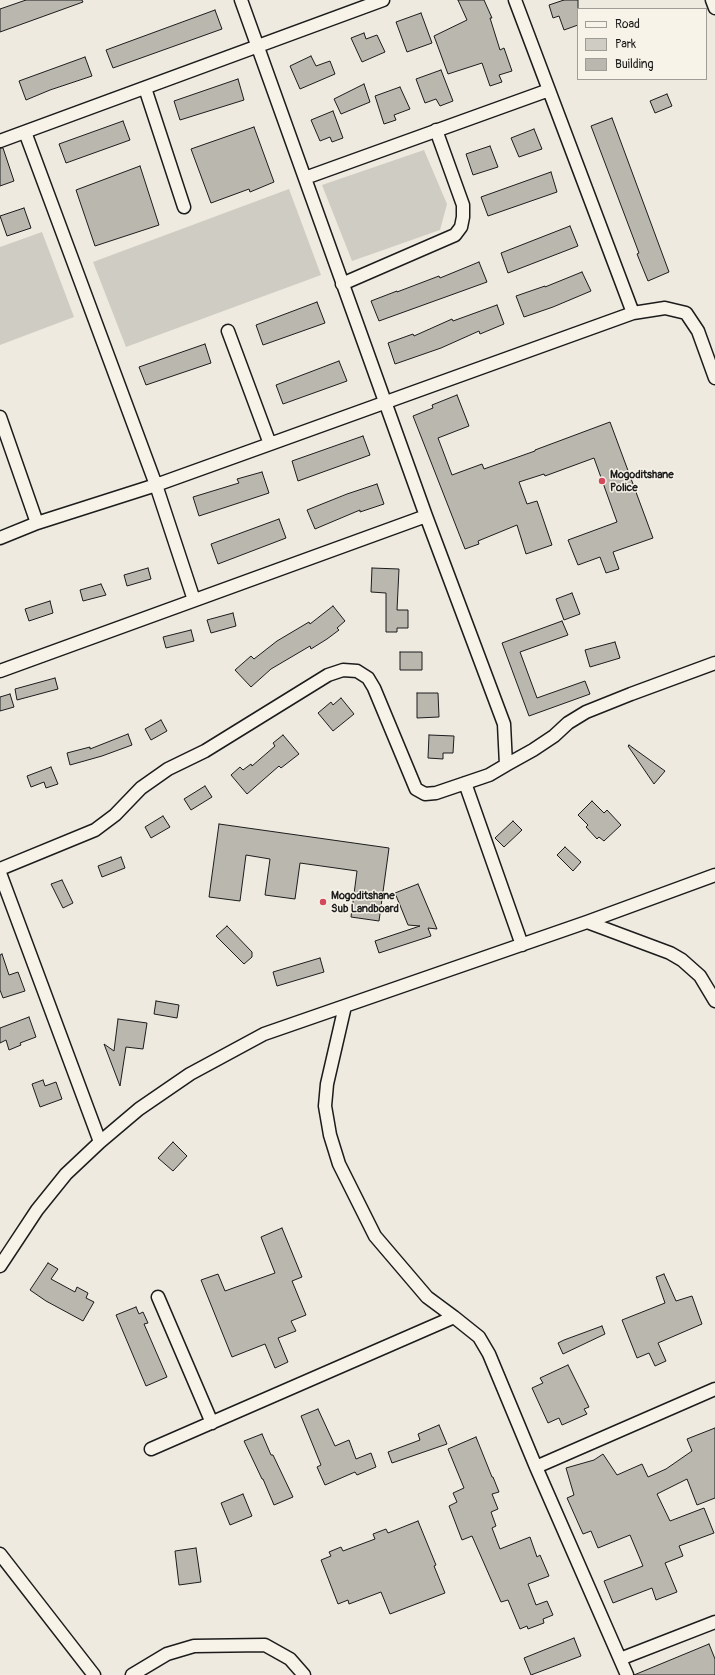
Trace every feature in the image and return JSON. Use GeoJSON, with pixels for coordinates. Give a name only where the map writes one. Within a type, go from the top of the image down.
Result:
{"type":"FeatureCollection","features":[{"type":"Feature","properties":{"kind":"street"},"geometry":{"type":"LineString","coordinates":[[241,0],[426,516],[504,724],[506,765]]}},
{"type":"Feature","properties":{"kind":"street"},"geometry":{"type":"LineString","coordinates":[[0,141],[382,0]]}},
{"type":"Feature","properties":{"kind":"street"},"geometry":{"type":"LineString","coordinates":[[515,0],[633,313]]}},
{"type":"Feature","properties":{"kind":"street"},"geometry":{"type":"LineString","coordinates":[[712,0],[715,8]]}},
{"type":"Feature","properties":{"kind":"street"},"geometry":{"type":"LineString","coordinates":[[145,88],[184,207]]}},
{"type":"Feature","properties":{"kind":"street"},"geometry":{"type":"LineString","coordinates":[[305,178],[549,90]]}},
{"type":"Feature","properties":{"kind":"street"},"geometry":{"type":"LineString","coordinates":[[342,284],[455,235],[461,227],[463,205],[436,130]]}},
{"type":"Feature","properties":{"kind":"street"},"geometry":{"type":"LineString","coordinates":[[25,132],[156,485],[194,600]]}},
{"type":"Feature","properties":{"kind":"street"},"geometry":{"type":"LineString","coordinates":[[0,538],[37,524],[156,485],[633,313],[665,308],[686,313],[698,331],[715,378]]}},
{"type":"Feature","properties":{"kind":"street"},"geometry":{"type":"LineString","coordinates":[[228,331],[270,444]]}},
{"type":"Feature","properties":{"kind":"street"},"geometry":{"type":"LineString","coordinates":[[0,417],[37,524]]}},
{"type":"Feature","properties":{"kind":"street"},"geometry":{"type":"LineString","coordinates":[[0,671],[426,516]]}},
{"type":"Feature","properties":{"kind":"street"},"geometry":{"type":"LineString","coordinates":[[0,869],[95,830],[115,816],[141,788],[168,769],[205,751],[328,675],[343,670],[357,672],[368,678],[374,688],[416,789],[425,794],[436,793],[489,775],[533,750],[554,736],[568,723],[586,712],[715,663]]}},
{"type":"Feature","properties":{"kind":"street"},"geometry":{"type":"LineString","coordinates":[[464,783],[522,945]]}},
{"type":"Feature","properties":{"kind":"street"},"geometry":{"type":"LineString","coordinates":[[0,873],[100,1142]]}},
{"type":"Feature","properties":{"kind":"street"},"geometry":{"type":"LineString","coordinates":[[0,1265],[37,1210],[66,1174],[100,1142],[139,1109],[190,1074],[264,1034],[522,945],[715,875]]}},
{"type":"Feature","properties":{"kind":"street"},"geometry":{"type":"LineString","coordinates":[[587,922],[670,953],[682,960],[700,976],[715,1001]]}},
{"type":"Feature","properties":{"kind":"street"},"geometry":{"type":"LineString","coordinates":[[345,1006],[327,1084],[325,1106],[330,1135],[339,1164],[375,1236],[427,1297],[479,1336],[489,1354],[536,1467],[627,1675]]}},
{"type":"Feature","properties":{"kind":"street"},"geometry":{"type":"LineString","coordinates":[[158,1297],[212,1423]]}},
{"type":"Feature","properties":{"kind":"street"},"geometry":{"type":"LineString","coordinates":[[151,1449],[454,1317]]}},
{"type":"Feature","properties":{"kind":"street"},"geometry":{"type":"LineString","coordinates":[[536,1467],[715,1389]]}},
{"type":"Feature","properties":{"kind":"street"},"geometry":{"type":"LineString","coordinates":[[0,1554],[94,1675]]}},
{"type":"Feature","properties":{"kind":"street"},"geometry":{"type":"LineString","coordinates":[[620,1659],[715,1622]]}},
{"type":"Feature","properties":{"kind":"street"},"geometry":{"type":"LineString","coordinates":[[132,1675],[167,1654],[194,1646],[265,1645],[290,1659],[304,1675]]}},
{"type":"Feature","properties":{"kind":"green space"},"geometry":{"type":"Polygon","coordinates":[[[424,150],[447,204],[440,230],[352,261],[322,185],[424,150]]]}},
{"type":"Feature","properties":{"kind":"green space"},"geometry":{"type":"Polygon","coordinates":[[[289,189],[321,275],[126,347],[93,262],[289,189]]]}},
{"type":"Feature","properties":{"kind":"green space"},"geometry":{"type":"Polygon","coordinates":[[[42,232],[74,317],[0,345],[0,247],[42,232]]]}},
{"type":"Feature","properties":{"kind":"building"},"geometry":{"type":"Polygon","coordinates":[[[26,0],[82,0],[83,2],[0,32],[0,9],[26,0]]]}},
{"type":"Feature","properties":{"kind":"building"},"geometry":{"type":"Polygon","coordinates":[[[458,0],[484,0],[492,18],[490,18],[500,50],[504,48],[512,71],[499,75],[502,82],[490,86],[482,63],[448,74],[434,36],[467,20],[458,0]]]}},
{"type":"Feature","properties":{"kind":"building"},"geometry":{"type":"Polygon","coordinates":[[[564,0],[578,0],[577,25],[564,30],[559,16],[553,18],[549,5],[564,0]]]}},
{"type":"Feature","properties":{"kind":"building"},"geometry":{"type":"Polygon","coordinates":[[[215,10],[222,29],[113,68],[106,50],[215,10]]]}},
{"type":"Feature","properties":{"kind":"building"},"geometry":{"type":"Polygon","coordinates":[[[421,13],[432,43],[407,52],[396,22],[421,13]]]}},
{"type":"Feature","properties":{"kind":"building"},"geometry":{"type":"Polygon","coordinates":[[[364,33],[366,39],[377,35],[385,52],[362,62],[351,38],[364,33]]]}},
{"type":"Feature","properties":{"kind":"building"},"geometry":{"type":"Polygon","coordinates":[[[311,56],[316,66],[330,61],[335,74],[300,89],[290,66],[311,56]]]}},
{"type":"Feature","properties":{"kind":"building"},"geometry":{"type":"Polygon","coordinates":[[[85,57],[92,76],[26,100],[19,81],[85,57]]]}},
{"type":"Feature","properties":{"kind":"building"},"geometry":{"type":"Polygon","coordinates":[[[441,70],[453,101],[440,106],[436,99],[425,103],[416,79],[441,70]]]}},
{"type":"Feature","properties":{"kind":"building"},"geometry":{"type":"Polygon","coordinates":[[[238,79],[244,100],[180,120],[174,101],[238,79]]]}},
{"type":"Feature","properties":{"kind":"building"},"geometry":{"type":"Polygon","coordinates":[[[364,84],[370,102],[341,114],[334,99],[364,84]]]}},
{"type":"Feature","properties":{"kind":"building"},"geometry":{"type":"Polygon","coordinates":[[[400,87],[410,109],[394,115],[396,120],[384,124],[375,96],[400,87]]]}},
{"type":"Feature","properties":{"kind":"building"},"geometry":{"type":"Polygon","coordinates":[[[667,94],[672,106],[655,113],[650,101],[667,94]]]}},
{"type":"Feature","properties":{"kind":"building"},"geometry":{"type":"Polygon","coordinates":[[[333,111],[343,138],[332,142],[330,137],[320,141],[311,120],[333,111]]]}},
{"type":"Feature","properties":{"kind":"building"},"geometry":{"type":"Polygon","coordinates":[[[612,118],[669,272],[648,281],[637,254],[639,253],[591,126],[612,118]]]}},
{"type":"Feature","properties":{"kind":"building"},"geometry":{"type":"Polygon","coordinates":[[[123,121],[130,140],[66,163],[59,144],[123,121]]]}},
{"type":"Feature","properties":{"kind":"building"},"geometry":{"type":"Polygon","coordinates":[[[254,127],[274,182],[250,192],[249,189],[211,203],[191,149],[254,127]]]}},
{"type":"Feature","properties":{"kind":"building"},"geometry":{"type":"Polygon","coordinates":[[[534,129],[542,149],[519,157],[511,138],[534,129]]]}},
{"type":"Feature","properties":{"kind":"building"},"geometry":{"type":"Polygon","coordinates":[[[490,146],[498,167],[473,175],[466,154],[490,146]]]}},
{"type":"Feature","properties":{"kind":"building"},"geometry":{"type":"Polygon","coordinates":[[[0,148],[3,148],[14,181],[0,186],[0,148]]]}},
{"type":"Feature","properties":{"kind":"building"},"geometry":{"type":"Polygon","coordinates":[[[140,166],[159,225],[95,246],[76,190],[140,166]]]}},
{"type":"Feature","properties":{"kind":"building"},"geometry":{"type":"Polygon","coordinates":[[[551,172],[557,192],[488,216],[481,197],[551,172]]]}},
{"type":"Feature","properties":{"kind":"building"},"geometry":{"type":"Polygon","coordinates":[[[24,208],[31,228],[7,236],[0,216],[24,208]]]}},
{"type":"Feature","properties":{"kind":"building"},"geometry":{"type":"Polygon","coordinates":[[[570,226],[578,246],[508,273],[501,253],[570,226]]]}},
{"type":"Feature","properties":{"kind":"building"},"geometry":{"type":"Polygon","coordinates":[[[479,262],[487,282],[379,321],[371,301],[439,276],[440,278],[479,262]]]}},
{"type":"Feature","properties":{"kind":"building"},"geometry":{"type":"Polygon","coordinates":[[[582,272],[591,291],[524,317],[516,296],[545,287],[582,272]]]}},
{"type":"Feature","properties":{"kind":"building"},"geometry":{"type":"Polygon","coordinates":[[[317,302],[325,323],[263,345],[256,325],[317,302]]]}},
{"type":"Feature","properties":{"kind":"building"},"geometry":{"type":"Polygon","coordinates":[[[497,305],[504,324],[480,334],[479,331],[441,348],[395,364],[388,343],[413,334],[414,336],[452,319],[453,321],[497,305]]]}},
{"type":"Feature","properties":{"kind":"building"},"geometry":{"type":"Polygon","coordinates":[[[205,344],[211,363],[146,385],[139,367],[205,344]]]}},
{"type":"Feature","properties":{"kind":"building"},"geometry":{"type":"Polygon","coordinates":[[[339,361],[347,381],[283,404],[276,385],[339,361]]]}},
{"type":"Feature","properties":{"kind":"building"},"geometry":{"type":"Polygon","coordinates":[[[457,395],[469,426],[438,438],[452,475],[482,464],[484,469],[610,422],[653,538],[613,552],[619,569],[606,573],[600,557],[578,565],[568,540],[617,522],[594,458],[545,476],[544,474],[519,482],[527,504],[537,501],[552,545],[526,554],[517,525],[478,541],[479,544],[465,549],[413,416],[433,408],[432,405],[457,395]]]}},
{"type":"Feature","properties":{"kind":"building"},"geometry":{"type":"Polygon","coordinates":[[[363,436],[370,455],[298,481],[292,461],[363,436]]]}},
{"type":"Feature","properties":{"kind":"building"},"geometry":{"type":"Polygon","coordinates":[[[262,472],[269,493],[199,516],[193,497],[239,483],[237,479],[262,472]]]}},
{"type":"Feature","properties":{"kind":"building"},"geometry":{"type":"Polygon","coordinates":[[[377,484],[384,504],[360,512],[360,510],[315,529],[307,510],[377,484]]]}},
{"type":"Feature","properties":{"kind":"building"},"geometry":{"type":"Polygon","coordinates":[[[279,519],[286,538],[218,564],[211,544],[279,519]]]}},
{"type":"Feature","properties":{"kind":"building"},"geometry":{"type":"Polygon","coordinates":[[[148,568],[151,579],[127,586],[124,575],[148,568]]]}},
{"type":"Feature","properties":{"kind":"building"},"geometry":{"type":"Polygon","coordinates":[[[372,568],[399,569],[397,610],[408,610],[408,628],[397,628],[397,632],[386,632],[386,593],[371,592],[372,568]]]}},
{"type":"Feature","properties":{"kind":"building"},"geometry":{"type":"Polygon","coordinates":[[[101,584],[106,595],[83,601],[80,590],[101,584]]]}},
{"type":"Feature","properties":{"kind":"building"},"geometry":{"type":"Polygon","coordinates":[[[572,593],[580,614],[564,620],[556,599],[572,593]]]}},
{"type":"Feature","properties":{"kind":"building"},"geometry":{"type":"Polygon","coordinates":[[[50,601],[53,613],[29,621],[25,609],[50,601]]]}},
{"type":"Feature","properties":{"kind":"building"},"geometry":{"type":"Polygon","coordinates":[[[333,606],[345,621],[337,628],[339,630],[327,639],[311,649],[310,646],[271,669],[251,687],[235,670],[251,656],[254,659],[277,641],[309,622],[310,624],[333,606]]]}},
{"type":"Feature","properties":{"kind":"building"},"geometry":{"type":"Polygon","coordinates":[[[233,613],[236,626],[211,633],[207,620],[233,613]]]}},
{"type":"Feature","properties":{"kind":"building"},"geometry":{"type":"Polygon","coordinates":[[[562,621],[568,635],[520,652],[537,698],[585,681],[590,694],[529,716],[502,643],[562,621]]]}},
{"type":"Feature","properties":{"kind":"building"},"geometry":{"type":"Polygon","coordinates":[[[191,630],[194,641],[166,648],[163,637],[191,630]]]}},
{"type":"Feature","properties":{"kind":"building"},"geometry":{"type":"Polygon","coordinates":[[[615,642],[620,658],[590,667],[585,650],[615,642]]]}},
{"type":"Feature","properties":{"kind":"building"},"geometry":{"type":"Polygon","coordinates":[[[400,652],[422,652],[422,670],[400,670],[400,652]]]}},
{"type":"Feature","properties":{"kind":"building"},"geometry":{"type":"Polygon","coordinates":[[[55,678],[58,689],[17,700],[15,689],[55,678]]]}},
{"type":"Feature","properties":{"kind":"building"},"geometry":{"type":"Polygon","coordinates":[[[417,693],[438,693],[439,717],[417,718],[417,693]]]}},
{"type":"Feature","properties":{"kind":"building"},"geometry":{"type":"Polygon","coordinates":[[[10,694],[14,707],[0,711],[0,697],[10,694]]]}},
{"type":"Feature","properties":{"kind":"building"},"geometry":{"type":"Polygon","coordinates":[[[341,698],[354,714],[333,731],[318,713],[331,702],[333,705],[341,698]]]}},
{"type":"Feature","properties":{"kind":"building"},"geometry":{"type":"Polygon","coordinates":[[[161,720],[167,731],[151,740],[145,729],[161,720]]]}},
{"type":"Feature","properties":{"kind":"building"},"geometry":{"type":"Polygon","coordinates":[[[128,734],[132,745],[102,756],[70,765],[67,753],[90,747],[90,749],[128,734]]]}},
{"type":"Feature","properties":{"kind":"building"},"geometry":{"type":"Polygon","coordinates":[[[283,735],[299,754],[281,768],[279,766],[247,794],[231,775],[240,767],[243,770],[251,764],[252,766],[275,746],[273,743],[283,735]]]}},
{"type":"Feature","properties":{"kind":"building"},"geometry":{"type":"Polygon","coordinates":[[[429,735],[454,736],[453,753],[443,753],[443,759],[428,758],[429,735]]]}},
{"type":"Feature","properties":{"kind":"building"},"geometry":{"type":"Polygon","coordinates":[[[629,745],[665,771],[654,784],[628,746],[629,745]]]}},
{"type":"Feature","properties":{"kind":"building"},"geometry":{"type":"Polygon","coordinates":[[[51,767],[58,784],[46,788],[44,782],[31,787],[27,776],[51,767]]]}},
{"type":"Feature","properties":{"kind":"building"},"geometry":{"type":"Polygon","coordinates":[[[205,786],[212,797],[191,810],[184,799],[205,786]]]}},
{"type":"Feature","properties":{"kind":"building"},"geometry":{"type":"Polygon","coordinates":[[[592,801],[604,813],[607,810],[621,825],[604,841],[599,837],[597,839],[586,827],[588,825],[578,815],[592,801]]]}},
{"type":"Feature","properties":{"kind":"building"},"geometry":{"type":"Polygon","coordinates":[[[163,816],[170,827],[151,838],[145,827],[163,816]]]}},
{"type":"Feature","properties":{"kind":"building"},"geometry":{"type":"Polygon","coordinates":[[[513,821],[522,830],[504,847],[495,838],[513,821]]]}},
{"type":"Feature","properties":{"kind":"building"},"geometry":{"type":"Polygon","coordinates":[[[219,824],[389,848],[379,921],[351,917],[357,871],[300,863],[295,899],[265,895],[270,859],[246,855],[240,901],[209,897],[219,824]]]}},
{"type":"Feature","properties":{"kind":"building"},"geometry":{"type":"Polygon","coordinates":[[[565,847],[581,862],[573,871],[557,855],[565,847]]]}},
{"type":"Feature","properties":{"kind":"building"},"geometry":{"type":"Polygon","coordinates":[[[121,857],[125,868],[102,877],[98,866],[121,857]]]}},
{"type":"Feature","properties":{"kind":"building"},"geometry":{"type":"Polygon","coordinates":[[[62,880],[73,903],[63,908],[51,884],[62,880]]]}},
{"type":"Feature","properties":{"kind":"building"},"geometry":{"type":"Polygon","coordinates":[[[418,884],[437,929],[428,928],[431,936],[379,953],[375,941],[420,926],[408,925],[395,893],[418,884]]]}},
{"type":"Feature","properties":{"kind":"building"},"geometry":{"type":"Polygon","coordinates":[[[227,926],[252,952],[252,957],[244,964],[216,936],[227,926]]]}},
{"type":"Feature","properties":{"kind":"building"},"geometry":{"type":"Polygon","coordinates":[[[2,954],[9,975],[18,972],[25,991],[3,998],[0,990],[0,955],[2,954]]]}},
{"type":"Feature","properties":{"kind":"building"},"geometry":{"type":"Polygon","coordinates":[[[320,958],[324,972],[277,986],[273,972],[320,958]]]}},
{"type":"Feature","properties":{"kind":"building"},"geometry":{"type":"Polygon","coordinates":[[[156,1001],[179,1005],[177,1018],[154,1014],[156,1001]]]}},
{"type":"Feature","properties":{"kind":"building"},"geometry":{"type":"Polygon","coordinates":[[[29,1017],[36,1037],[20,1043],[21,1045],[9,1050],[6,1040],[0,1043],[0,1028],[29,1017]]]}},
{"type":"Feature","properties":{"kind":"building"},"geometry":{"type":"Polygon","coordinates":[[[118,1019],[147,1023],[143,1049],[126,1047],[120,1086],[104,1044],[114,1051],[118,1019]]]}},
{"type":"Feature","properties":{"kind":"building"},"geometry":{"type":"Polygon","coordinates":[[[43,1080],[45,1086],[56,1082],[62,1099],[40,1107],[32,1084],[43,1080]]]}},
{"type":"Feature","properties":{"kind":"building"},"geometry":{"type":"Polygon","coordinates":[[[173,1142],[187,1156],[173,1171],[158,1158],[173,1142]]]}},
{"type":"Feature","properties":{"kind":"building"},"geometry":{"type":"Polygon","coordinates":[[[282,1228],[302,1277],[292,1281],[306,1315],[291,1321],[296,1331],[278,1338],[288,1362],[275,1368],[265,1344],[232,1357],[201,1280],[218,1274],[225,1291],[275,1273],[261,1237],[282,1228]]]}},
{"type":"Feature","properties":{"kind":"building"},"geometry":{"type":"Polygon","coordinates":[[[48,1263],[58,1269],[51,1279],[75,1292],[77,1287],[88,1293],[86,1298],[94,1302],[83,1321],[46,1301],[30,1290],[48,1263]]]}},
{"type":"Feature","properties":{"kind":"building"},"geometry":{"type":"Polygon","coordinates":[[[664,1274],[676,1301],[692,1296],[702,1324],[658,1343],[666,1361],[655,1366],[649,1353],[637,1358],[622,1320],[665,1303],[656,1277],[664,1274]]]}},
{"type":"Feature","properties":{"kind":"building"},"geometry":{"type":"Polygon","coordinates":[[[136,1307],[139,1314],[143,1312],[148,1323],[144,1324],[167,1377],[146,1386],[116,1315],[136,1307]]]}},
{"type":"Feature","properties":{"kind":"building"},"geometry":{"type":"Polygon","coordinates":[[[602,1326],[605,1334],[563,1354],[558,1343],[602,1326]]]}},
{"type":"Feature","properties":{"kind":"building"},"geometry":{"type":"Polygon","coordinates":[[[568,1365],[589,1407],[584,1409],[587,1414],[562,1425],[559,1418],[548,1423],[532,1388],[543,1383],[540,1378],[568,1365]]]}},
{"type":"Feature","properties":{"kind":"building"},"geometry":{"type":"Polygon","coordinates":[[[318,1409],[335,1446],[349,1440],[356,1459],[371,1453],[376,1467],[357,1475],[355,1472],[325,1485],[317,1467],[321,1465],[301,1416],[318,1409]]]}},
{"type":"Feature","properties":{"kind":"building"},"geometry":{"type":"Polygon","coordinates":[[[439,1425],[447,1444],[392,1463],[388,1452],[420,1440],[418,1434],[439,1425]]]}},
{"type":"Feature","properties":{"kind":"building"},"geometry":{"type":"Polygon","coordinates":[[[715,1428],[715,1498],[697,1505],[687,1479],[657,1494],[670,1521],[704,1508],[714,1533],[679,1546],[683,1556],[665,1563],[677,1592],[656,1600],[652,1588],[613,1603],[604,1581],[643,1566],[630,1535],[598,1548],[591,1531],[583,1534],[567,1498],[574,1495],[566,1468],[594,1460],[603,1454],[617,1475],[642,1464],[648,1477],[666,1469],[692,1451],[687,1439],[715,1428]]]}},
{"type":"Feature","properties":{"kind":"building"},"geometry":{"type":"Polygon","coordinates":[[[262,1434],[293,1497],[274,1505],[244,1441],[262,1434]]]}},
{"type":"Feature","properties":{"kind":"building"},"geometry":{"type":"Polygon","coordinates":[[[476,1437],[499,1492],[492,1494],[498,1509],[491,1512],[496,1526],[492,1528],[500,1549],[530,1537],[537,1557],[540,1555],[549,1576],[528,1584],[536,1605],[547,1601],[553,1615],[543,1619],[544,1623],[528,1629],[527,1626],[520,1629],[508,1600],[501,1602],[472,1536],[462,1540],[449,1506],[457,1502],[453,1493],[464,1488],[448,1449],[476,1437]]]}},
{"type":"Feature","properties":{"kind":"building"},"geometry":{"type":"Polygon","coordinates":[[[243,1494],[252,1516],[230,1525],[221,1503],[243,1494]]]}},
{"type":"Feature","properties":{"kind":"building"},"geometry":{"type":"Polygon","coordinates":[[[418,1521],[436,1565],[434,1566],[445,1593],[390,1614],[381,1592],[349,1604],[348,1600],[338,1604],[321,1560],[331,1556],[329,1552],[341,1547],[343,1551],[375,1539],[373,1534],[386,1529],[388,1533],[418,1521]]]}},
{"type":"Feature","properties":{"kind":"building"},"geometry":{"type":"Polygon","coordinates":[[[196,1548],[201,1582],[179,1585],[175,1551],[196,1548]]]}},
{"type":"Feature","properties":{"kind":"building"},"geometry":{"type":"Polygon","coordinates":[[[574,1638],[581,1656],[531,1675],[524,1658],[574,1638]]]}},
{"type":"Feature","properties":{"kind":"building"},"geometry":{"type":"Polygon","coordinates":[[[709,1644],[715,1659],[715,1675],[634,1675],[709,1644]]]}},
{"type":"Feature","properties":{"kind":"place","name":"Mogoditshane Police"},"geometry":{"type":"Point","coordinates":[602,481]}},
{"type":"Feature","properties":{"kind":"place","name":"Mogoditshane Sub Landboard"},"geometry":{"type":"Point","coordinates":[323,902]}}]}
